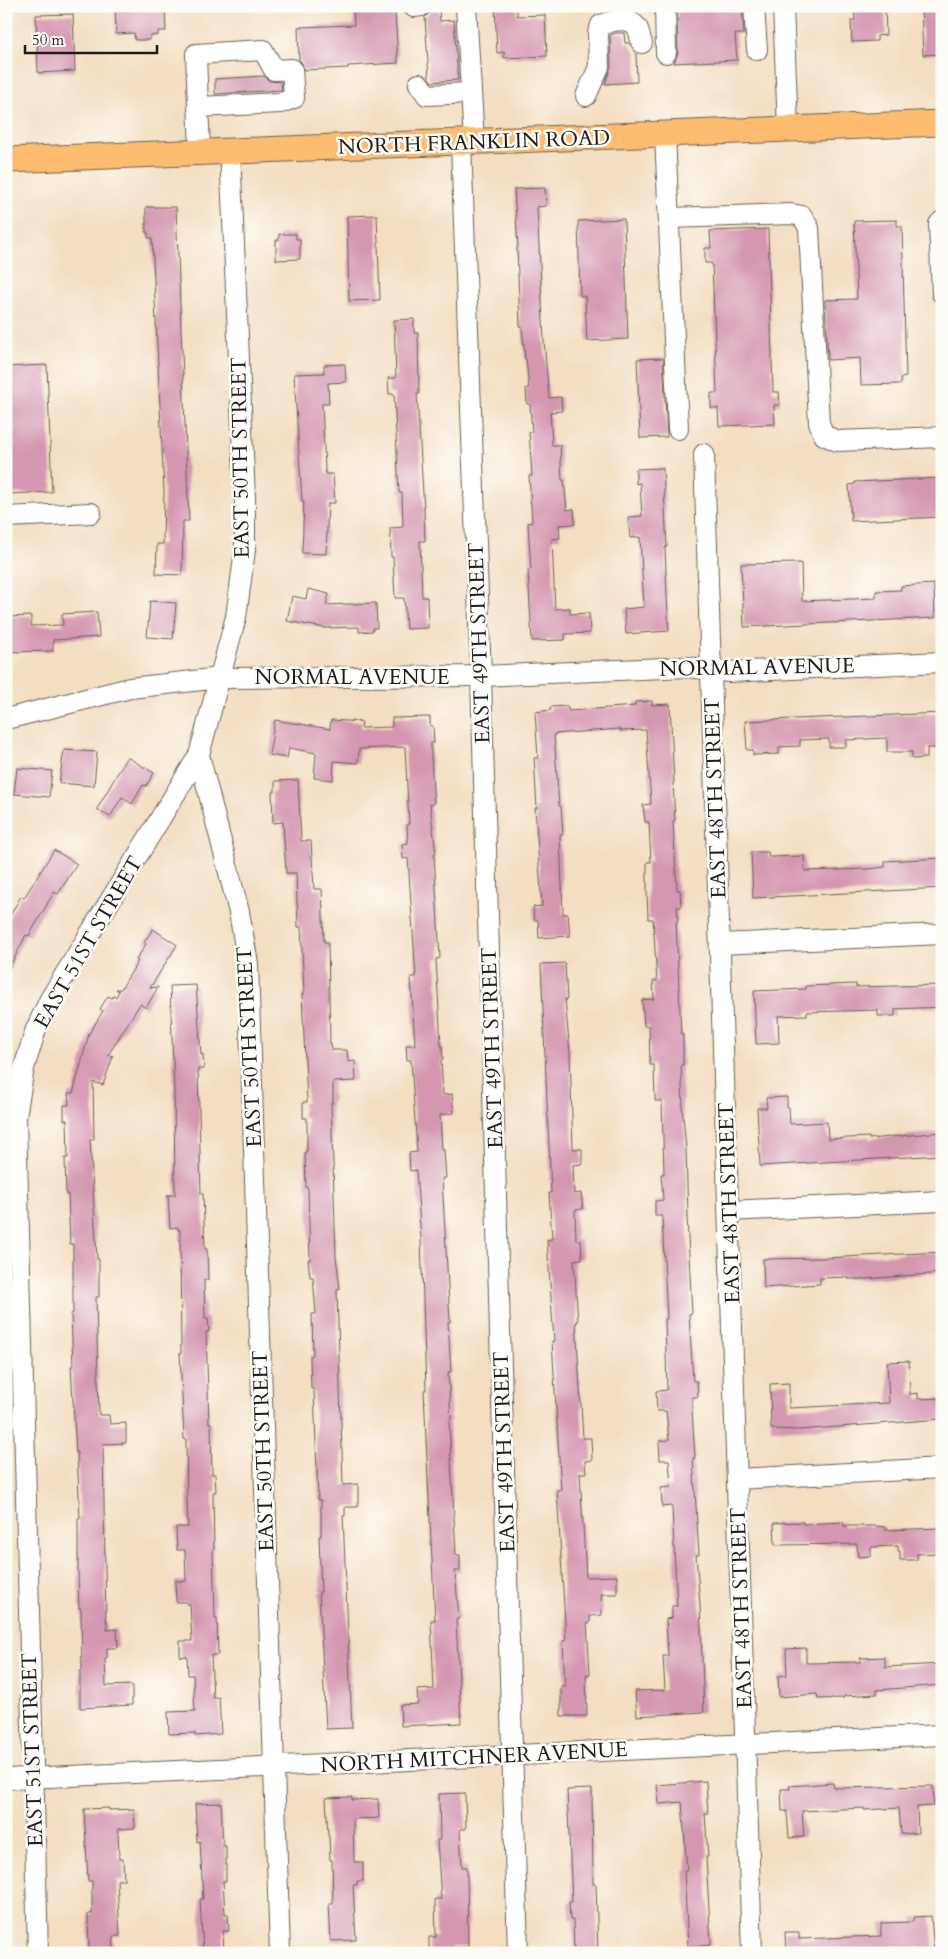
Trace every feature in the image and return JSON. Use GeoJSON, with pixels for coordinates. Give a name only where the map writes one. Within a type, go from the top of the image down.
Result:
{"type":"FeatureCollection","features":[{"type":"Feature","properties":{"kind":"main road","name":"NORTH FRANKLIN ROAD"},"geometry":{"type":"LineString","coordinates":[[6,160],[942,123]]}},
{"type":"Feature","properties":{"kind":"street"},"geometry":{"type":"LineString","coordinates":[[414,7],[421,6]]}},
{"type":"Feature","properties":{"kind":"street","name":"EAST 49TH STREET"},"geometry":{"type":"LineString","coordinates":[[466,6],[471,93],[468,142],[481,676],[518,1953]]}},
{"type":"Feature","properties":{"kind":"street"},"geometry":{"type":"LineString","coordinates":[[664,6],[666,53]]}},
{"type":"Feature","properties":{"kind":"street"},"geometry":{"type":"LineString","coordinates":[[757,50],[754,8],[783,7],[788,129]]}},
{"type":"Feature","properties":{"kind":"street"},"geometry":{"type":"LineString","coordinates":[[586,96],[599,68],[598,33],[601,25],[611,21],[628,20],[637,27],[642,43]]}},
{"type":"Feature","properties":{"kind":"street"},"geometry":{"type":"LineString","coordinates":[[198,107],[281,103],[294,98],[292,69],[274,70],[263,50],[196,54],[198,107],[200,152]]}},
{"type":"Feature","properties":{"kind":"street"},"geometry":{"type":"LineString","coordinates":[[419,84],[427,95],[471,93]]}},
{"type":"Feature","properties":{"kind":"street"},"geometry":{"type":"LineString","coordinates":[[665,134],[678,429]]}},
{"type":"Feature","properties":{"kind":"street","name":"EAST 50TH STREET"},"geometry":{"type":"LineString","coordinates":[[230,151],[246,533],[236,617],[199,754],[239,912],[248,964],[280,1953]]}},
{"type":"Feature","properties":{"kind":"street"},"geometry":{"type":"LineString","coordinates":[[668,218],[791,214],[802,216],[809,228],[819,423],[824,435],[837,442],[942,436]]}},
{"type":"Feature","properties":{"kind":"street"},"geometry":{"type":"LineString","coordinates":[[942,222],[939,224],[942,293]]}},
{"type":"Feature","properties":{"kind":"street","name":"EAST 48TH STREET"},"geometry":{"type":"LineString","coordinates":[[704,454],[752,1953]]}},
{"type":"Feature","properties":{"kind":"street"},"geometry":{"type":"LineString","coordinates":[[6,516],[91,513]]}},
{"type":"Feature","properties":{"kind":"street","name":"NORMAL AVENUE"},"geometry":{"type":"LineString","coordinates":[[6,719],[130,688],[220,678],[481,676],[688,667],[729,672],[942,662]]}},
{"type":"Feature","properties":{"kind":"street","name":"EAST 51ST STREET"},"geometry":{"type":"LineString","coordinates":[[38,1953],[15,1133],[20,1084],[36,1029],[50,999],[199,754]]}},
{"type":"Feature","properties":{"kind":"street"},"geometry":{"type":"LineString","coordinates":[[720,944],[942,934]]}},
{"type":"Feature","properties":{"kind":"street"},"geometry":{"type":"LineString","coordinates":[[729,1211],[942,1201]]}},
{"type":"Feature","properties":{"kind":"street"},"geometry":{"type":"LineString","coordinates":[[737,1479],[942,1468]]}},
{"type":"Feature","properties":{"kind":"street","name":"NORTH MITCHNER AVENUE"},"geometry":{"type":"LineString","coordinates":[[6,1779],[942,1735]]}},
{"type":"Feature","properties":{"kind":"building"},"geometry":{"type":"Polygon","coordinates":[[[115,6],[165,6],[166,31],[158,31],[158,35],[150,36],[150,40],[135,40],[134,33],[116,34],[115,6]]]}},
{"type":"Feature","properties":{"kind":"building"},"geometry":{"type":"Polygon","coordinates":[[[353,6],[386,6],[386,11],[395,11],[398,63],[304,70],[299,60],[298,27],[354,25],[353,6]]]}},
{"type":"Feature","properties":{"kind":"building"},"geometry":{"type":"Polygon","coordinates":[[[495,6],[517,6],[517,16],[545,15],[547,56],[504,58],[504,52],[497,53],[495,6]]]}},
{"type":"Feature","properties":{"kind":"building"},"geometry":{"type":"Polygon","coordinates":[[[677,6],[742,6],[744,34],[735,34],[737,60],[674,63],[678,53],[677,6]]]}},
{"type":"Feature","properties":{"kind":"building"},"geometry":{"type":"Polygon","coordinates":[[[885,6],[886,35],[877,36],[877,41],[852,42],[851,20],[855,20],[854,7],[885,6]]]}},
{"type":"Feature","properties":{"kind":"building"},"geometry":{"type":"Polygon","coordinates":[[[921,6],[942,6],[942,54],[923,55],[921,6]]]}},
{"type":"Feature","properties":{"kind":"building"},"geometry":{"type":"Polygon","coordinates":[[[432,10],[439,10],[440,21],[454,20],[458,80],[432,82],[429,78],[425,17],[432,10]]]}},
{"type":"Feature","properties":{"kind":"building"},"geometry":{"type":"Polygon","coordinates":[[[73,14],[75,71],[38,73],[36,15],[73,14]]]}},
{"type":"Feature","properties":{"kind":"building"},"geometry":{"type":"Polygon","coordinates":[[[624,33],[625,43],[629,43],[636,53],[637,82],[605,84],[611,67],[610,35],[624,33]]]}},
{"type":"Feature","properties":{"kind":"building"},"geometry":{"type":"Polygon","coordinates":[[[264,76],[269,81],[281,82],[282,90],[215,94],[215,79],[264,76]]]}},
{"type":"Feature","properties":{"kind":"building"},"geometry":{"type":"Polygon","coordinates":[[[545,188],[546,206],[537,207],[544,341],[549,398],[561,397],[562,411],[550,412],[552,445],[560,445],[562,480],[564,480],[567,510],[574,509],[575,524],[559,525],[560,538],[552,539],[555,609],[570,608],[570,614],[589,613],[590,633],[565,634],[565,640],[532,641],[528,570],[531,569],[528,523],[532,522],[529,476],[532,476],[529,432],[532,432],[530,404],[527,404],[526,388],[529,388],[526,359],[522,327],[520,327],[514,189],[545,188]]]}},
{"type":"Feature","properties":{"kind":"building"},"geometry":{"type":"Polygon","coordinates":[[[146,207],[176,207],[189,521],[183,521],[182,575],[156,574],[157,544],[163,544],[164,491],[152,238],[148,238],[148,233],[146,233],[146,207]]]}},
{"type":"Feature","properties":{"kind":"building"},"geometry":{"type":"Polygon","coordinates":[[[377,215],[380,300],[349,301],[347,216],[377,215]]]}},
{"type":"Feature","properties":{"kind":"building"},"geometry":{"type":"Polygon","coordinates":[[[624,219],[628,339],[587,341],[585,296],[580,296],[578,221],[624,219]]]}},
{"type":"Feature","properties":{"kind":"building"},"geometry":{"type":"Polygon","coordinates":[[[897,220],[897,226],[902,226],[906,377],[901,378],[901,384],[861,385],[860,358],[828,360],[825,300],[857,299],[854,221],[897,220]]]}},
{"type":"Feature","properties":{"kind":"building"},"geometry":{"type":"Polygon","coordinates":[[[768,229],[773,392],[779,392],[780,405],[774,405],[775,424],[719,426],[718,408],[711,408],[711,393],[717,393],[712,263],[705,263],[705,248],[711,248],[710,231],[768,229]]]}},
{"type":"Feature","properties":{"kind":"building"},"geometry":{"type":"Polygon","coordinates":[[[279,234],[296,234],[296,239],[300,239],[300,259],[276,260],[276,240],[279,240],[279,234]]]}},
{"type":"Feature","properties":{"kind":"building"},"geometry":{"type":"Polygon","coordinates":[[[414,319],[414,333],[418,333],[419,394],[417,394],[425,541],[420,541],[422,597],[427,597],[428,628],[406,629],[404,598],[395,598],[393,557],[391,557],[390,528],[403,527],[402,493],[399,493],[394,394],[389,394],[388,378],[396,378],[394,320],[414,319]]]}},
{"type":"Feature","properties":{"kind":"building"},"geometry":{"type":"Polygon","coordinates":[[[663,358],[667,437],[640,438],[637,359],[663,358]]]}},
{"type":"Feature","properties":{"kind":"building"},"geometry":{"type":"Polygon","coordinates":[[[345,364],[346,382],[328,383],[329,404],[322,404],[325,470],[326,474],[333,474],[335,503],[328,503],[326,554],[302,553],[304,501],[302,501],[294,374],[324,373],[324,365],[345,364]]]}},
{"type":"Feature","properties":{"kind":"building"},"geometry":{"type":"Polygon","coordinates":[[[47,365],[52,492],[6,494],[6,367],[47,365]]]}},
{"type":"Feature","properties":{"kind":"building"},"geometry":{"type":"Polygon","coordinates":[[[663,468],[669,631],[626,634],[624,609],[644,607],[640,537],[630,538],[628,517],[642,516],[640,483],[636,484],[636,469],[663,468]]]}},
{"type":"Feature","properties":{"kind":"building"},"geometry":{"type":"Polygon","coordinates":[[[942,478],[942,517],[851,521],[849,485],[855,484],[855,482],[942,478]]]}},
{"type":"Feature","properties":{"kind":"building"},"geometry":{"type":"Polygon","coordinates":[[[801,563],[802,601],[876,598],[876,591],[901,590],[901,586],[934,584],[935,618],[744,627],[741,564],[801,563]]]}},
{"type":"Feature","properties":{"kind":"building"},"geometry":{"type":"Polygon","coordinates":[[[308,589],[329,594],[326,605],[376,603],[377,628],[373,628],[373,631],[359,632],[359,627],[325,628],[287,621],[292,596],[306,599],[308,589]]]}},
{"type":"Feature","properties":{"kind":"building"},"geometry":{"type":"Polygon","coordinates":[[[150,601],[176,603],[173,639],[147,637],[150,601]]]}},
{"type":"Feature","properties":{"kind":"building"},"geometry":{"type":"Polygon","coordinates":[[[97,612],[99,637],[53,640],[53,651],[6,652],[6,617],[31,616],[31,626],[63,625],[62,614],[97,612]]]}},
{"type":"Feature","properties":{"kind":"building"},"geometry":{"type":"Polygon","coordinates":[[[652,701],[652,705],[670,704],[675,820],[673,821],[677,890],[680,890],[681,907],[677,907],[678,921],[676,922],[681,1034],[683,1034],[683,1065],[681,1065],[682,1105],[686,1149],[692,1313],[689,1314],[693,1381],[697,1381],[698,1397],[692,1397],[692,1409],[699,1555],[696,1555],[704,1712],[637,1716],[635,1691],[665,1690],[663,1656],[668,1656],[666,1619],[672,1618],[672,1606],[677,1606],[672,1508],[671,1506],[662,1507],[661,1488],[671,1487],[669,1460],[660,1460],[659,1441],[669,1440],[666,1411],[657,1411],[656,1391],[667,1390],[665,1319],[667,1319],[662,1216],[655,1216],[655,1201],[663,1200],[661,1174],[664,1174],[662,1101],[655,1101],[654,1065],[650,1065],[649,1026],[644,1026],[642,1000],[654,999],[653,981],[657,981],[653,919],[648,919],[647,862],[651,862],[649,822],[645,822],[643,805],[651,804],[646,730],[620,731],[620,729],[554,734],[563,835],[560,835],[563,914],[568,914],[570,936],[539,938],[538,920],[534,920],[533,907],[542,906],[535,808],[537,808],[534,758],[538,758],[535,712],[551,710],[550,707],[567,706],[569,711],[635,706],[635,702],[652,701]]]}},
{"type":"Feature","properties":{"kind":"building"},"geometry":{"type":"Polygon","coordinates":[[[942,713],[942,748],[927,748],[927,758],[912,759],[912,752],[887,752],[887,738],[846,740],[846,747],[829,747],[829,739],[800,740],[800,746],[779,747],[779,754],[753,755],[753,750],[747,750],[745,721],[942,713]]]}},
{"type":"Feature","properties":{"kind":"building"},"geometry":{"type":"Polygon","coordinates":[[[430,717],[430,726],[433,726],[434,743],[431,743],[431,758],[434,804],[430,804],[436,854],[434,854],[440,958],[436,959],[443,1059],[441,1060],[443,1095],[452,1094],[454,1113],[440,1115],[446,1178],[442,1178],[450,1322],[448,1322],[451,1372],[448,1372],[451,1420],[449,1421],[456,1555],[460,1555],[460,1571],[455,1571],[459,1619],[456,1619],[461,1723],[401,1726],[400,1705],[418,1704],[417,1690],[434,1689],[431,1620],[435,1620],[424,1390],[426,1390],[421,1239],[416,1170],[410,1171],[409,1153],[417,1152],[411,1060],[407,1060],[406,1045],[415,1045],[411,977],[416,977],[408,858],[403,859],[402,844],[408,843],[407,824],[409,824],[405,747],[359,749],[358,763],[334,761],[333,780],[314,778],[316,753],[289,748],[287,758],[269,755],[275,720],[330,729],[331,720],[362,722],[361,728],[392,727],[392,718],[430,717]]]}},
{"type":"Feature","properties":{"kind":"building"},"geometry":{"type":"Polygon","coordinates":[[[64,750],[97,752],[94,786],[59,783],[64,750]]]}},
{"type":"Feature","properties":{"kind":"building"},"geometry":{"type":"Polygon","coordinates":[[[127,757],[154,773],[146,786],[143,785],[132,804],[122,797],[110,817],[97,809],[127,757]]]}},
{"type":"Feature","properties":{"kind":"building"},"geometry":{"type":"Polygon","coordinates":[[[17,768],[52,771],[49,797],[14,794],[17,768]]]}},
{"type":"Feature","properties":{"kind":"building"},"geometry":{"type":"Polygon","coordinates":[[[298,780],[301,841],[311,841],[314,889],[322,889],[324,942],[328,942],[330,1044],[332,1050],[347,1050],[348,1062],[355,1061],[356,1081],[333,1082],[333,1103],[331,1103],[336,1257],[340,1289],[337,1290],[343,1485],[358,1484],[358,1507],[345,1507],[345,1516],[343,1516],[352,1728],[326,1729],[319,1592],[321,1592],[319,1536],[321,1536],[321,1500],[318,1500],[314,1389],[311,1389],[310,1356],[313,1355],[312,1314],[316,1314],[313,1277],[310,1277],[308,1260],[310,1260],[305,1152],[307,1151],[307,1118],[303,1118],[303,1102],[307,1102],[301,927],[298,927],[296,873],[286,873],[283,822],[273,823],[272,792],[275,792],[275,781],[298,780]]]}},
{"type":"Feature","properties":{"kind":"building"},"geometry":{"type":"Polygon","coordinates":[[[54,850],[77,864],[58,894],[54,892],[29,936],[26,935],[6,975],[6,923],[21,896],[24,898],[54,850]]]}},
{"type":"Feature","properties":{"kind":"building"},"geometry":{"type":"Polygon","coordinates":[[[751,852],[768,852],[769,857],[804,856],[805,871],[869,869],[885,867],[885,861],[942,858],[942,888],[753,898],[751,852]]]}},
{"type":"Feature","properties":{"kind":"building"},"geometry":{"type":"Polygon","coordinates":[[[153,929],[177,945],[150,988],[158,987],[146,1008],[140,1004],[108,1055],[113,1056],[103,1085],[93,1082],[94,1139],[90,1140],[97,1259],[99,1259],[99,1297],[96,1297],[99,1415],[109,1415],[110,1424],[126,1423],[126,1443],[103,1444],[106,1621],[107,1630],[117,1629],[118,1648],[107,1648],[107,1658],[105,1658],[106,1686],[132,1685],[132,1705],[80,1708],[80,1671],[82,1671],[78,1518],[80,1518],[71,1366],[73,1366],[71,1314],[73,1313],[73,1244],[70,1244],[68,1194],[66,1195],[65,1158],[68,1158],[67,1120],[64,1120],[64,1105],[69,1105],[68,1093],[73,1093],[89,1034],[103,1011],[100,1009],[108,996],[112,998],[114,995],[116,997],[119,991],[116,989],[121,989],[138,961],[136,960],[146,944],[144,942],[153,929]]]}},
{"type":"Feature","properties":{"kind":"building"},"geometry":{"type":"Polygon","coordinates":[[[565,963],[567,999],[565,999],[570,1053],[573,1149],[582,1149],[582,1164],[573,1165],[574,1194],[581,1193],[583,1209],[575,1210],[576,1240],[581,1240],[582,1259],[574,1260],[583,1438],[591,1438],[592,1460],[585,1461],[586,1473],[580,1473],[586,1577],[617,1576],[617,1594],[601,1594],[602,1615],[590,1616],[590,1623],[587,1623],[590,1674],[586,1675],[587,1716],[561,1716],[561,1686],[565,1686],[563,1641],[566,1640],[557,1490],[561,1490],[552,1341],[554,1341],[547,1240],[552,1239],[549,1193],[551,1193],[541,964],[565,963]]]}},
{"type":"Feature","properties":{"kind":"building"},"geometry":{"type":"Polygon","coordinates":[[[856,984],[856,987],[942,985],[942,1007],[895,1009],[895,1016],[878,1016],[878,1010],[807,1012],[807,1015],[778,1016],[779,1043],[756,1044],[754,991],[806,989],[806,986],[856,984]]]}},
{"type":"Feature","properties":{"kind":"building"},"geometry":{"type":"Polygon","coordinates":[[[196,985],[201,1055],[203,1054],[204,1069],[198,1069],[201,1194],[203,1194],[205,1249],[207,1249],[208,1280],[204,1280],[205,1318],[208,1318],[209,1332],[206,1332],[209,1423],[211,1423],[212,1474],[215,1474],[216,1492],[213,1492],[213,1549],[218,1655],[211,1655],[213,1698],[219,1697],[221,1734],[195,1736],[195,1733],[169,1734],[168,1712],[195,1711],[193,1675],[188,1675],[187,1656],[180,1657],[180,1641],[192,1641],[190,1604],[187,1604],[187,1602],[176,1602],[175,1581],[186,1581],[185,1550],[177,1550],[176,1527],[188,1527],[186,1439],[184,1439],[180,1353],[180,1230],[178,1230],[178,1227],[170,1228],[168,1195],[175,1195],[174,1089],[170,986],[196,985]]]}},
{"type":"Feature","properties":{"kind":"building"},"geometry":{"type":"Polygon","coordinates":[[[787,1097],[790,1124],[827,1122],[828,1139],[869,1137],[869,1139],[942,1132],[942,1155],[760,1166],[757,1108],[767,1108],[766,1098],[787,1097]]]}},
{"type":"Feature","properties":{"kind":"building"},"geometry":{"type":"Polygon","coordinates":[[[942,1252],[942,1273],[865,1279],[848,1279],[848,1277],[820,1278],[820,1284],[764,1288],[763,1259],[942,1252]]]}},
{"type":"Feature","properties":{"kind":"building"},"geometry":{"type":"Polygon","coordinates":[[[909,1361],[910,1394],[918,1393],[918,1399],[942,1398],[942,1419],[799,1430],[771,1429],[770,1384],[789,1383],[789,1408],[889,1403],[887,1362],[909,1361]]]}},
{"type":"Feature","properties":{"kind":"building"},"geometry":{"type":"Polygon","coordinates":[[[803,1522],[803,1524],[843,1522],[844,1526],[875,1526],[885,1527],[885,1530],[942,1528],[942,1553],[917,1554],[917,1560],[900,1560],[898,1546],[871,1547],[871,1556],[858,1557],[857,1544],[775,1545],[774,1523],[803,1522]]]}},
{"type":"Feature","properties":{"kind":"building"},"geometry":{"type":"Polygon","coordinates":[[[806,1648],[806,1663],[860,1662],[860,1658],[885,1657],[885,1667],[942,1664],[942,1685],[877,1690],[877,1694],[844,1696],[844,1698],[818,1699],[817,1694],[779,1697],[778,1676],[787,1675],[786,1649],[806,1648]]]}},
{"type":"Feature","properties":{"kind":"building"},"geometry":{"type":"Polygon","coordinates":[[[706,1781],[708,1814],[705,1814],[708,1857],[706,1857],[711,1945],[688,1947],[684,1870],[687,1870],[682,1802],[659,1804],[657,1785],[706,1781]]]}},
{"type":"Feature","properties":{"kind":"building"},"geometry":{"type":"Polygon","coordinates":[[[833,1783],[834,1788],[933,1786],[934,1806],[917,1807],[918,1833],[901,1834],[899,1808],[802,1811],[804,1837],[789,1838],[787,1811],[782,1811],[781,1789],[790,1789],[789,1786],[833,1783]]]}},
{"type":"Feature","properties":{"kind":"building"},"geometry":{"type":"Polygon","coordinates":[[[592,1789],[593,1884],[596,1884],[598,1953],[574,1953],[573,1920],[570,1920],[569,1902],[572,1902],[567,1790],[592,1789]]]}},
{"type":"Feature","properties":{"kind":"building"},"geometry":{"type":"Polygon","coordinates":[[[465,1793],[466,1829],[460,1829],[462,1867],[467,1867],[468,1947],[452,1948],[453,1953],[429,1953],[429,1937],[436,1937],[435,1899],[441,1899],[437,1840],[440,1840],[439,1794],[465,1793]]]}},
{"type":"Feature","properties":{"kind":"building"},"geometry":{"type":"Polygon","coordinates":[[[352,1797],[352,1800],[378,1799],[379,1818],[353,1819],[354,1862],[363,1862],[363,1881],[357,1881],[357,1885],[353,1885],[356,1940],[331,1941],[329,1904],[333,1904],[332,1860],[330,1860],[326,1798],[352,1797]]]}},
{"type":"Feature","properties":{"kind":"building"},"geometry":{"type":"Polygon","coordinates":[[[221,1803],[223,1846],[226,1846],[226,1881],[223,1881],[225,1914],[228,1914],[229,1931],[223,1931],[224,1953],[203,1953],[200,1899],[203,1899],[200,1841],[197,1842],[195,1804],[221,1803]]]}},
{"type":"Feature","properties":{"kind":"building"},"geometry":{"type":"Polygon","coordinates":[[[109,1808],[109,1810],[134,1809],[135,1828],[118,1829],[119,1859],[123,1859],[124,1880],[117,1880],[120,1936],[113,1936],[114,1950],[89,1951],[88,1914],[92,1914],[92,1881],[88,1881],[84,1809],[109,1808]]]}},
{"type":"Feature","properties":{"kind":"building"},"geometry":{"type":"Polygon","coordinates":[[[931,1916],[934,1953],[786,1953],[785,1932],[799,1932],[799,1939],[881,1936],[881,1923],[912,1922],[914,1917],[931,1916]]]}}]}
